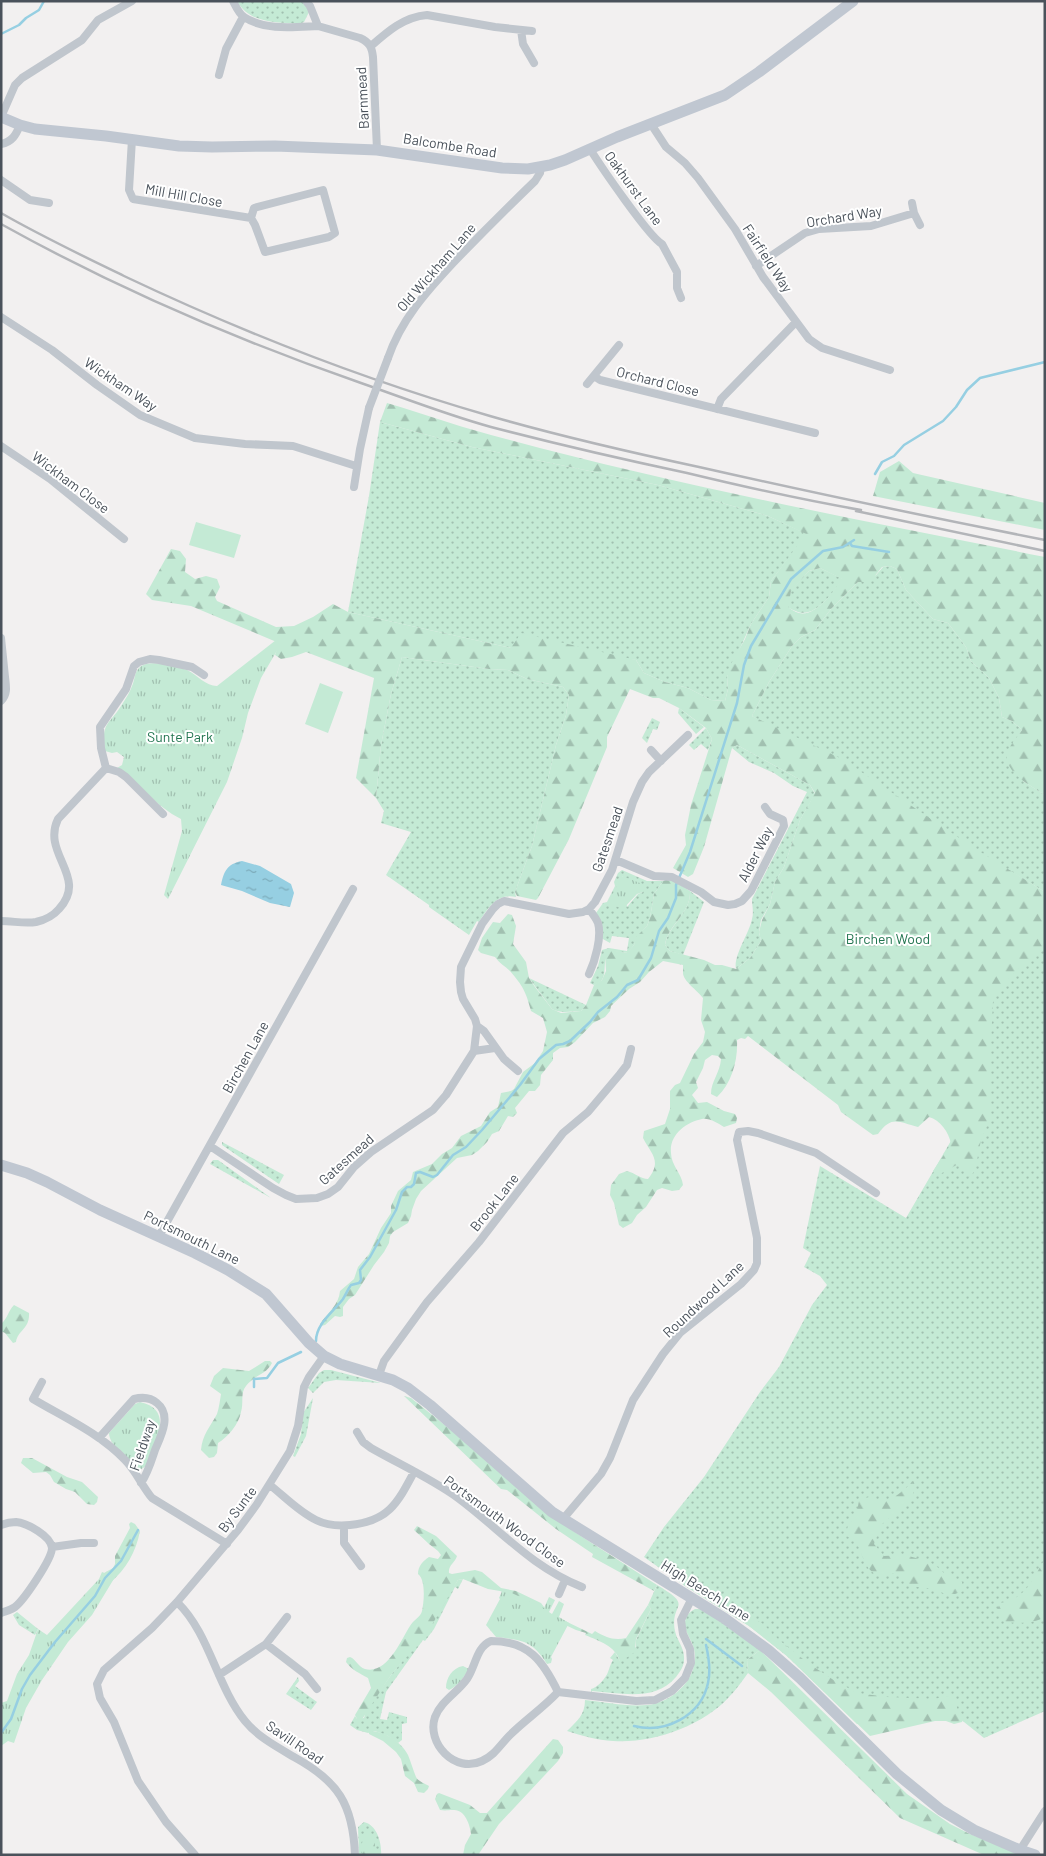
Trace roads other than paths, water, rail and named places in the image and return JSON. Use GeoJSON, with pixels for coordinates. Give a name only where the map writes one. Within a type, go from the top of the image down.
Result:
{"type":"FeatureCollection","features":[{"type":"Feature","properties":{"kind":"street"},"geometry":{"type":"LineString","coordinates":[[1,117],[15,85],[22,78],[82,40],[98,20],[132,1]]}},
{"type":"Feature","properties":{"kind":"street"},"geometry":{"type":"LineString","coordinates":[[233,1],[243,17],[259,24],[291,28],[318,26],[360,38],[371,46],[401,22],[419,16],[532,31]]}},
{"type":"Feature","properties":{"kind":"street"},"geometry":{"type":"LineString","coordinates":[[306,1],[318,26]]}},
{"type":"Feature","properties":{"kind":"street","name":"Balcombe Road"},"geometry":{"type":"LineString","coordinates":[[1,117],[20,125],[48,131],[194,147],[275,146],[377,150],[502,168],[541,167],[565,160],[711,101],[734,89],[853,1]]}},
{"type":"Feature","properties":{"kind":"street"},"geometry":{"type":"LineString","coordinates":[[219,75],[226,50],[243,17]]}},
{"type":"Feature","properties":{"kind":"street"},"geometry":{"type":"LineString","coordinates":[[521,30],[523,44],[534,63]]}},
{"type":"Feature","properties":{"kind":"street","name":"Barnmead"},"geometry":{"type":"LineString","coordinates":[[371,46],[377,150]]}},
{"type":"Feature","properties":{"kind":"street","name":"Fairfield Way"},"geometry":{"type":"LineString","coordinates":[[651,124],[666,147],[685,163],[698,178],[735,229],[756,266],[809,339],[822,348],[890,370]]}},
{"type":"Feature","properties":{"kind":"street"},"geometry":{"type":"LineString","coordinates":[[1,144],[15,137],[20,125]]}},
{"type":"Feature","properties":{"kind":"street","name":"Mill Hill Close"},"geometry":{"type":"LineString","coordinates":[[132,139],[129,190],[133,199],[251,218]]}},
{"type":"Feature","properties":{"kind":"street","name":"Oakhurst Lane"},"geometry":{"type":"LineString","coordinates":[[590,149],[658,242],[662,244],[677,272],[677,288],[681,298]]}},
{"type":"Feature","properties":{"kind":"street","name":"Old Wickham Lane"},"geometry":{"type":"LineString","coordinates":[[354,487],[356,466],[369,408],[394,341],[412,310],[464,252],[535,181],[541,167]]}},
{"type":"Feature","properties":{"kind":"street"},"geometry":{"type":"LineString","coordinates":[[1,180],[30,200],[49,203]]}},
{"type":"Feature","properties":{"kind":"street"},"geometry":{"type":"LineString","coordinates":[[323,190],[335,233],[329,237],[265,252],[251,218],[254,208],[323,190]]}},
{"type":"Feature","properties":{"kind":"street"},"geometry":{"type":"LineString","coordinates":[[912,202],[914,214],[920,225]]}},
{"type":"Feature","properties":{"kind":"street","name":"Orchard Way"},"geometry":{"type":"LineString","coordinates":[[756,266],[805,233],[819,229],[871,226],[914,214]]}},
{"type":"Feature","properties":{"kind":"street","name":"Wickham Way"},"geometry":{"type":"LineString","coordinates":[[1,317],[52,350],[140,414],[195,438],[246,444],[293,446],[356,466]]}},
{"type":"Feature","properties":{"kind":"street"},"geometry":{"type":"LineString","coordinates":[[717,409],[721,399],[796,322]]}},
{"type":"Feature","properties":{"kind":"street","name":"Orchard Close"},"geometry":{"type":"LineString","coordinates":[[587,384],[618,346]]}},
{"type":"Feature","properties":{"kind":"street","name":"Orchard Close"},"geometry":{"type":"LineString","coordinates":[[594,376],[600,380],[815,433]]}},
{"type":"Feature","properties":{"kind":"street","name":"Wickham Close"},"geometry":{"type":"LineString","coordinates":[[1,446],[50,479],[124,539]]}},
{"type":"Feature","properties":{"kind":"street"},"geometry":{"type":"LineString","coordinates":[[1,638],[6,696],[1,701]]}},
{"type":"Feature","properties":{"kind":"street"},"geometry":{"type":"LineString","coordinates":[[106,768],[101,748],[100,727],[126,689],[134,666],[139,662],[150,659],[159,660],[192,667],[204,675]]}},
{"type":"Feature","properties":{"kind":"street","name":"Gatesmead"},"geometry":{"type":"LineString","coordinates":[[589,909],[595,902],[616,860],[637,792],[649,772],[688,735]]}},
{"type":"Feature","properties":{"kind":"street"},"geometry":{"type":"LineString","coordinates":[[651,750],[661,760]]}},
{"type":"Feature","properties":{"kind":"street"},"geometry":{"type":"LineString","coordinates":[[1,921],[38,922],[54,914],[66,900],[70,887],[69,880],[53,840],[53,835],[58,819],[106,768]]}},
{"type":"Feature","properties":{"kind":"street"},"geometry":{"type":"LineString","coordinates":[[106,768],[119,772],[163,814]]}},
{"type":"Feature","properties":{"kind":"street","name":"Alder Way"},"geometry":{"type":"LineString","coordinates":[[616,860],[654,876],[672,877],[702,892],[714,902],[728,905],[742,901],[751,891],[784,826],[782,820],[770,814],[765,807]]}},
{"type":"Feature","properties":{"kind":"street","name":"Birchen Lane"},"geometry":{"type":"LineString","coordinates":[[160,1236],[353,889]]}},
{"type":"Feature","properties":{"kind":"street"},"geometry":{"type":"LineString","coordinates":[[518,1071],[495,1048],[484,1031],[477,1026],[463,999],[460,982],[460,973],[473,941],[492,909],[504,901],[575,914],[589,909],[597,922],[598,928],[596,957],[589,974]]}},
{"type":"Feature","properties":{"kind":"street","name":"Gatesmead"},"geometry":{"type":"LineString","coordinates":[[210,1146],[286,1195],[296,1199],[317,1198],[328,1194],[338,1187],[354,1167],[371,1152],[433,1110],[446,1095],[474,1052],[477,1026]]}},
{"type":"Feature","properties":{"kind":"street"},"geometry":{"type":"LineString","coordinates":[[474,1052],[495,1048]]}},
{"type":"Feature","properties":{"kind":"street","name":"Brook Lane"},"geometry":{"type":"LineString","coordinates":[[379,1375],[388,1355],[427,1302],[479,1242],[563,1133],[588,1112],[620,1074],[627,1065],[631,1049]]}},
{"type":"Feature","properties":{"kind":"street","name":"Roundwood Lane"},"geometry":{"type":"LineString","coordinates":[[563,1519],[601,1474],[610,1458],[637,1392],[672,1343],[680,1334],[741,1284],[754,1270],[757,1263],[758,1238],[737,1140],[739,1132],[758,1133],[816,1153],[876,1192]]}},
{"type":"Feature","properties":{"kind":"street","name":"Portsmouth Lane"},"geometry":{"type":"LineString","coordinates":[[2,1166],[27,1173],[100,1210],[160,1236],[228,1270],[266,1294],[309,1343],[324,1356],[349,1366]]}},
{"type":"Feature","properties":{"kind":"street","name":"By Sunte"},"geometry":{"type":"LineString","coordinates":[[195,1855],[166,1822],[143,1790],[132,1770],[114,1722],[100,1698],[97,1684],[104,1670],[176,1602],[227,1544],[270,1485],[290,1452],[295,1438],[304,1387],[324,1356]]}},
{"type":"Feature","properties":{"kind":"street","name":"High Beech Lane"},"geometry":{"type":"LineString","coordinates":[[349,1366],[393,1380],[420,1396],[530,1493],[563,1519],[739,1628],[800,1678],[897,1774],[954,1819],[974,1830],[1035,1855]]}},
{"type":"Feature","properties":{"kind":"street","name":"Fieldway"},"geometry":{"type":"LineString","coordinates":[[42,1382],[33,1399],[99,1438],[130,1466],[146,1490],[159,1503],[227,1544]]}},
{"type":"Feature","properties":{"kind":"street","name":"Fieldway"},"geometry":{"type":"LineString","coordinates":[[99,1438],[134,1399],[147,1398],[159,1404],[163,1411],[164,1427],[148,1471],[141,1483]]}},
{"type":"Feature","properties":{"kind":"street","name":"Portsmouth Wood Close"},"geometry":{"type":"LineString","coordinates":[[357,1432],[363,1442],[371,1448],[455,1496],[530,1559],[565,1580],[582,1587]]}},
{"type":"Feature","properties":{"kind":"street"},"geometry":{"type":"LineString","coordinates":[[270,1485],[316,1521],[344,1526],[372,1521],[382,1516],[398,1500],[414,1472]]}},
{"type":"Feature","properties":{"kind":"street"},"geometry":{"type":"LineString","coordinates":[[1,1525],[10,1522],[24,1525],[46,1537],[52,1547],[49,1557],[26,1594],[16,1606],[1,1613]]}},
{"type":"Feature","properties":{"kind":"street"},"geometry":{"type":"LineString","coordinates":[[344,1526],[344,1544],[361,1566]]}},
{"type":"Feature","properties":{"kind":"street"},"geometry":{"type":"LineString","coordinates":[[52,1547],[81,1543],[94,1544]]}},
{"type":"Feature","properties":{"kind":"street","name":"Portsmouth Wood Close"},"geometry":{"type":"LineString","coordinates":[[559,1594],[565,1580]]}},
{"type":"Feature","properties":{"kind":"street"},"geometry":{"type":"LineString","coordinates":[[558,1692],[645,1701],[655,1700],[672,1691],[685,1678],[691,1663],[690,1649],[683,1634],[681,1620],[692,1598]]}},
{"type":"Feature","properties":{"kind":"street","name":"Savill Road"},"geometry":{"type":"LineString","coordinates":[[176,1602],[195,1624],[238,1711],[258,1733],[335,1786],[350,1820],[355,1855]]}},
{"type":"Feature","properties":{"kind":"street"},"geometry":{"type":"LineString","coordinates":[[219,1675],[266,1644],[288,1617]]}},
{"type":"Feature","properties":{"kind":"street"},"geometry":{"type":"LineString","coordinates":[[499,1641],[523,1647],[543,1665],[558,1692],[508,1737],[498,1750],[480,1762],[469,1765],[463,1764],[446,1755],[440,1747],[433,1726],[436,1716],[441,1707],[468,1678],[478,1654],[486,1643],[499,1641]]}},
{"type":"Feature","properties":{"kind":"street"},"geometry":{"type":"LineString","coordinates":[[266,1644],[305,1674],[317,1689]]}},
{"type":"Feature","properties":{"kind":"street"},"geometry":{"type":"LineString","coordinates":[[1020,1850],[1045,1811]]}},
{"type":"Feature","properties":{"kind":"water"},"geometry":{"type":"Polygon","coordinates":[[[242,861],[260,866],[291,884],[294,893],[290,907],[270,903],[242,891],[221,885],[227,869],[233,864],[242,861]]]}},
{"type":"Feature","properties":{"kind":"waterway"},"geometry":{"type":"LineString","coordinates":[[1,34],[19,25],[39,10],[44,1]]}},
{"type":"Feature","properties":{"kind":"waterway"},"geometry":{"type":"LineString","coordinates":[[875,474],[882,462],[894,456],[904,445],[943,421],[956,407],[967,390],[980,378],[1045,362]]}},
{"type":"Feature","properties":{"kind":"waterway"},"geometry":{"type":"LineString","coordinates":[[316,1341],[322,1324],[343,1299],[351,1285],[359,1283],[361,1280],[360,1270],[370,1257],[396,1210],[402,1192],[414,1184],[416,1173],[420,1172],[433,1177],[437,1175],[453,1155],[466,1147],[482,1130],[539,1059],[556,1045],[570,1041],[598,1012],[617,997],[627,985],[638,980],[651,958],[659,931],[668,918],[676,898],[676,885],[690,852],[737,703],[744,665],[751,646],[791,579],[823,551],[843,547],[854,540]]}},
{"type":"Feature","properties":{"kind":"waterway"},"geometry":{"type":"LineString","coordinates":[[850,543],[852,546],[889,552]]}},
{"type":"Feature","properties":{"kind":"waterway"},"geometry":{"type":"LineString","coordinates":[[254,1387],[254,1379],[267,1378],[278,1363],[301,1352]]}},
{"type":"Feature","properties":{"kind":"waterway"},"geometry":{"type":"LineString","coordinates":[[1,1733],[11,1719],[22,1689],[30,1675],[55,1642],[95,1596],[105,1578],[121,1561],[138,1530]]}},
{"type":"Feature","properties":{"kind":"waterway"},"geometry":{"type":"LineString","coordinates":[[706,1639],[742,1666]]}},
{"type":"Feature","properties":{"kind":"waterway"},"geometry":{"type":"LineString","coordinates":[[634,1726],[646,1728],[669,1725],[680,1720],[698,1705],[704,1695],[709,1678],[706,1645]]}},
{"type":"Feature","properties":{"kind":"railway"},"geometry":{"type":"LineString","coordinates":[[1,213],[47,238],[168,297],[304,354],[443,402],[620,450],[1045,540]]}},
{"type":"Feature","properties":{"kind":"railway"},"geometry":{"type":"LineString","coordinates":[[1,224],[88,270],[223,331],[442,412],[491,427],[589,451],[774,493],[861,510]]}},
{"type":"Feature","properties":{"kind":"railway"},"geometry":{"type":"LineString","coordinates":[[856,511],[1045,551]]}},
{"type":"Feature","properties":{"kind":"park label","name":"Sunte Park"},"geometry":{"type":"Point","coordinates":[180,736]}},
{"type":"Feature","properties":{"kind":"park label","name":"Birchen Wood"},"geometry":{"type":"Point","coordinates":[888,938]}}]}
